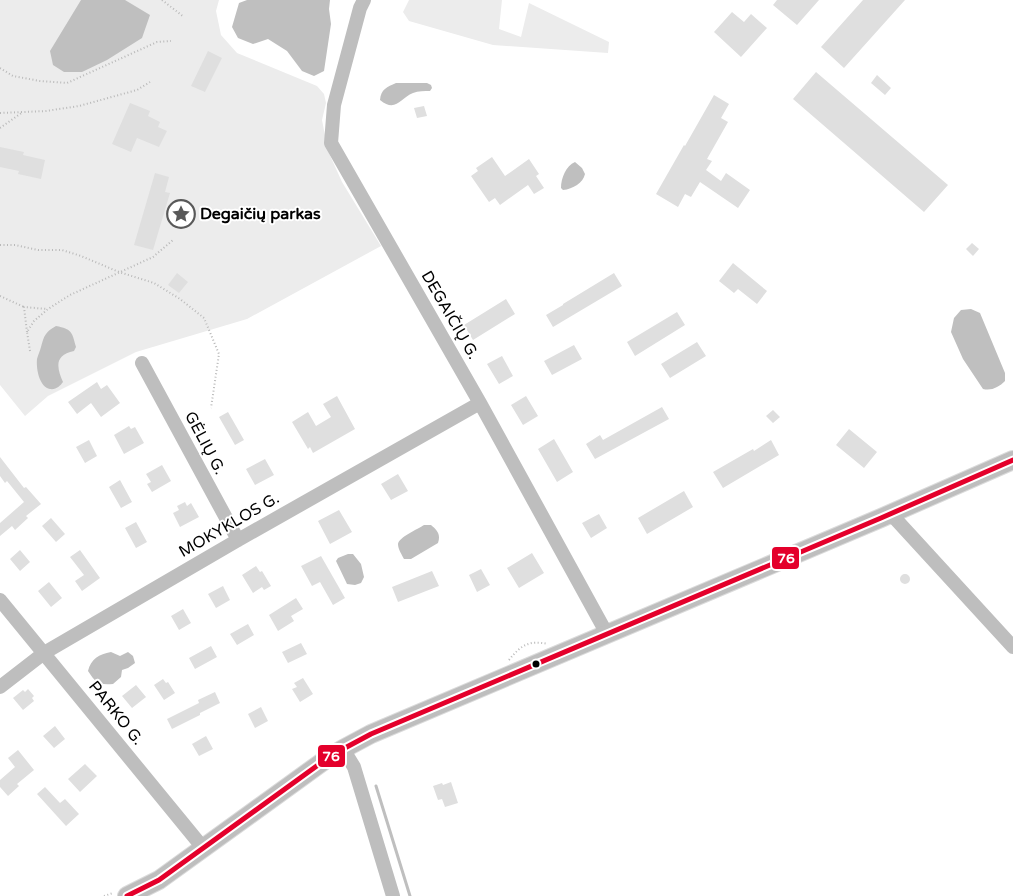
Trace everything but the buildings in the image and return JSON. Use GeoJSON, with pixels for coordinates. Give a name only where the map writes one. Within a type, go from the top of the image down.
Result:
{"type":"FeatureCollection","features":[{"type":"Feature","properties":{"kind":"main road"},"geometry":{"type":"LineString","coordinates":[[127,896],[159,880],[325,760],[371,734],[891,514],[1013,460]]}},
{"type":"Feature","properties":{"kind":"street","name":"DEGAIČIŲ G."},"geometry":{"type":"LineString","coordinates":[[364,0],[360,8],[334,105],[331,143],[480,403],[607,634]]}},
{"type":"Feature","properties":{"kind":"street","name":"GĖLIŲ G."},"geometry":{"type":"LineString","coordinates":[[142,363],[238,540]]}},
{"type":"Feature","properties":{"kind":"street","name":"MOKYKLOS G."},"geometry":{"type":"LineString","coordinates":[[0,687],[44,653],[238,540],[480,403]]}},
{"type":"Feature","properties":{"kind":"street"},"geometry":{"type":"LineString","coordinates":[[891,514],[1013,647]]}},
{"type":"Feature","properties":{"kind":"street","name":"PARKO G."},"geometry":{"type":"LineString","coordinates":[[0,600],[204,849]]}},
{"type":"Feature","properties":{"kind":"street"},"geometry":{"type":"LineString","coordinates":[[343,749],[354,767],[393,896]]}},
{"type":"Feature","properties":{"kind":"path"},"geometry":{"type":"LineString","coordinates":[[162,0],[184,17]]}},
{"type":"Feature","properties":{"kind":"path"},"geometry":{"type":"LineString","coordinates":[[0,68],[13,76],[40,81],[67,82],[157,42],[171,41]]}},
{"type":"Feature","properties":{"kind":"path"},"geometry":{"type":"LineString","coordinates":[[0,113],[46,111],[79,106],[137,90],[150,82]]}},
{"type":"Feature","properties":{"kind":"path"},"geometry":{"type":"LineString","coordinates":[[0,128],[23,112]]}},
{"type":"Feature","properties":{"kind":"path"},"geometry":{"type":"LineString","coordinates":[[27,332],[34,321],[48,309],[70,295],[153,257],[173,240]]}},
{"type":"Feature","properties":{"kind":"path"},"geometry":{"type":"LineString","coordinates":[[0,245],[15,245],[38,250],[62,250],[154,283],[180,299],[204,318],[218,354],[211,408]]}},
{"type":"Feature","properties":{"kind":"path"},"geometry":{"type":"LineString","coordinates":[[0,296],[24,307],[48,309]]}},
{"type":"Feature","properties":{"kind":"path"},"geometry":{"type":"LineString","coordinates":[[24,307],[30,351]]}},
{"type":"Feature","properties":{"kind":"shaded area","name":"Degaičių parkas"},"geometry":{"type":"Polygon","coordinates":[[[0,0],[219,0],[216,11],[221,35],[237,53],[317,86],[324,94],[326,103],[322,120],[328,151],[342,182],[381,246],[247,319],[136,352],[48,396],[25,416],[0,385],[0,0]]]}},
{"type":"Feature","properties":{"kind":"shaded area"},"geometry":{"type":"Polygon","coordinates":[[[81,0],[125,0],[150,15],[142,38],[107,60],[82,72],[64,72],[53,65],[50,51],[81,0]]]}},
{"type":"Feature","properties":{"kind":"shaded area"},"geometry":{"type":"Polygon","coordinates":[[[247,0],[330,0],[331,24],[324,71],[314,76],[302,71],[287,51],[268,39],[253,44],[238,38],[232,27],[239,3],[247,0]]]}},
{"type":"Feature","properties":{"kind":"shaded area"},"geometry":{"type":"Polygon","coordinates":[[[409,0],[502,0],[499,29],[521,37],[529,3],[609,42],[608,53],[493,45],[409,21],[403,12],[409,0]]]}},
{"type":"Feature","properties":{"kind":"shaded area"},"geometry":{"type":"Polygon","coordinates":[[[396,83],[427,83],[432,88],[430,91],[413,93],[394,105],[385,104],[380,100],[383,91],[396,83]]]}},
{"type":"Feature","properties":{"kind":"shaded area"},"geometry":{"type":"Polygon","coordinates":[[[575,162],[582,168],[585,174],[584,177],[577,185],[563,190],[561,184],[563,176],[569,166],[575,162]]]}},
{"type":"Feature","properties":{"kind":"shaded area"},"geometry":{"type":"Polygon","coordinates":[[[971,309],[980,313],[1005,373],[1005,381],[992,389],[983,389],[963,359],[951,332],[954,318],[961,310],[971,309]]]}},
{"type":"Feature","properties":{"kind":"shaded area"},"geometry":{"type":"Polygon","coordinates":[[[56,326],[65,328],[70,332],[76,347],[74,351],[60,358],[58,366],[63,382],[56,388],[50,389],[46,388],[41,381],[37,359],[43,340],[49,330],[56,326]]]}},
{"type":"Feature","properties":{"kind":"shaded area"},"geometry":{"type":"Polygon","coordinates":[[[424,525],[431,525],[437,531],[439,535],[438,543],[411,559],[404,559],[399,548],[399,541],[424,525]]]}},
{"type":"Feature","properties":{"kind":"shaded area"},"geometry":{"type":"Polygon","coordinates":[[[353,554],[361,564],[364,577],[361,583],[355,585],[347,584],[336,561],[338,558],[353,554]]]}},
{"type":"Feature","properties":{"kind":"shaded area"},"geometry":{"type":"Polygon","coordinates":[[[111,652],[120,656],[128,652],[133,656],[135,663],[122,670],[121,677],[113,684],[95,681],[88,671],[91,663],[103,654],[111,652]]]}},
{"type":"Feature","properties":{"kind":"waterway"},"geometry":{"type":"LineString","coordinates":[[376,786],[410,896]]}},
{"type":"Feature","properties":{"kind":"transit line","name":"76"},"geometry":{"type":"LineString","coordinates":[[127,896],[159,880],[325,760],[371,734],[881,518],[1013,460]]}},
{"type":"Feature","properties":{"kind":"place","name":"Degaičių parkas"},"geometry":{"type":"Point","coordinates":[181,214]}}]}
